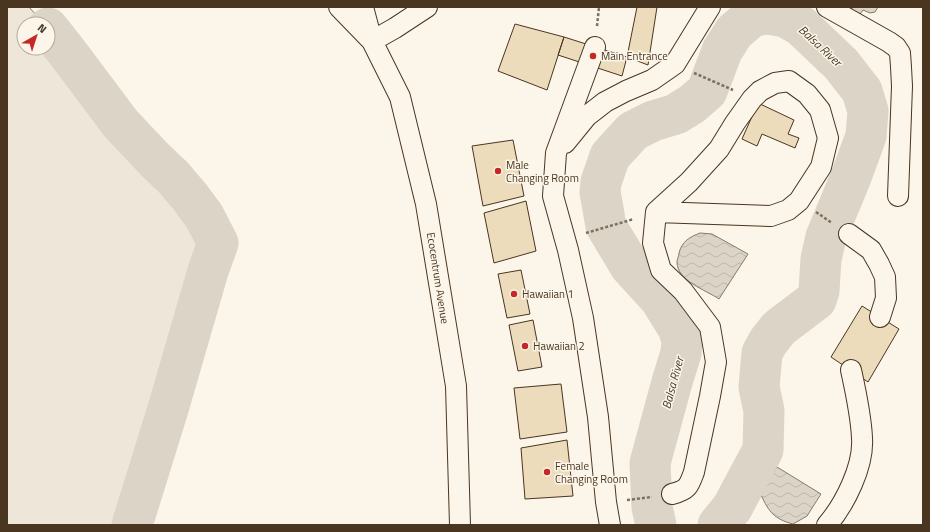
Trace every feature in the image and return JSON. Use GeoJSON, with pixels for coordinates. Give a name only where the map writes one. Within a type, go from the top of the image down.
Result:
{"type":"FeatureCollection","features":[{"type":"Feature","properties":{"kind":"street","name":"Ecocentrum Avenue"},"geometry":{"type":"LineString","coordinates":[[339,7],[372,41]]}},
{"type":"Feature","properties":{"kind":"street","name":"Ecocentrum Avenue"},"geometry":{"type":"LineString","coordinates":[[363,7],[372,41],[400,97],[426,204],[456,386],[460,525]]}},
{"type":"Feature","properties":{"kind":"street"},"geometry":{"type":"LineString","coordinates":[[372,41],[427,7]]}},
{"type":"Feature","properties":{"kind":"street"},"geometry":{"type":"LineString","coordinates":[[556,153],[587,116],[605,102],[652,80],[675,64],[710,7]]}},
{"type":"Feature","properties":{"kind":"street"},"geometry":{"type":"LineString","coordinates":[[827,7],[889,42],[896,47],[900,53],[902,86],[898,196]]}},
{"type":"Feature","properties":{"kind":"street"},"geometry":{"type":"LineString","coordinates":[[595,47],[556,153],[553,196],[565,239],[583,318],[598,418],[606,502],[610,525]]}},
{"type":"Feature","properties":{"kind":"street"},"geometry":{"type":"LineString","coordinates":[[656,212],[771,216],[788,210],[799,201],[821,167],[828,138],[820,110],[807,94],[790,82],[775,84],[760,91],[752,99],[735,123],[719,149],[689,182],[656,212],[653,243],[661,270],[683,291],[710,327],[716,362],[694,472],[684,491],[672,494]]}},
{"type":"Feature","properties":{"kind":"street"},"geometry":{"type":"LineString","coordinates":[[849,234],[871,250],[885,277],[886,298],[880,317]]}},
{"type":"Feature","properties":{"kind":"street"},"geometry":{"type":"LineString","coordinates":[[827,525],[837,513],[858,470],[862,439],[859,407],[851,370]]}},
{"type":"Feature","properties":{"kind":"path"},"geometry":{"type":"LineString","coordinates":[[675,64],[752,99]]}},
{"type":"Feature","properties":{"kind":"path"},"geometry":{"type":"LineString","coordinates":[[799,201],[849,234]]}},
{"type":"Feature","properties":{"kind":"path"},"geometry":{"type":"LineString","coordinates":[[565,239],[656,212]]}},
{"type":"Feature","properties":{"kind":"path"},"geometry":{"type":"LineString","coordinates":[[606,502],[672,494]]}},
{"type":"Feature","properties":{"kind":"shaded area"},"geometry":{"type":"Polygon","coordinates":[[[7,7],[29,7],[37,16],[16,16],[16,56],[56,56],[56,38],[121,124],[173,177],[190,197],[204,216],[218,243],[208,271],[168,409],[132,525],[7,525],[7,7]]]}},
{"type":"Feature","properties":{"kind":"water"},"geometry":{"type":"Polygon","coordinates":[[[853,7],[878,7],[875,12],[870,13],[863,10],[858,17],[850,11],[853,7]]]}},
{"type":"Feature","properties":{"kind":"water"},"geometry":{"type":"Polygon","coordinates":[[[700,233],[712,234],[748,254],[719,299],[687,280],[678,269],[677,261],[682,245],[690,238],[700,233]]]}},
{"type":"Feature","properties":{"kind":"water"},"geometry":{"type":"Polygon","coordinates":[[[777,467],[821,494],[807,516],[793,524],[781,520],[773,514],[761,495],[767,482],[777,467]]]}},
{"type":"Feature","properties":{"kind":"building"},"geometry":{"type":"Polygon","coordinates":[[[637,7],[657,7],[648,65],[627,57],[637,7]]]}},
{"type":"Feature","properties":{"kind":"building"},"geometry":{"type":"Polygon","coordinates":[[[515,24],[564,37],[547,90],[498,71],[515,24]]]}},
{"type":"Feature","properties":{"kind":"building","name":"Main Entrance"},"geometry":{"type":"Polygon","coordinates":[[[564,37],[627,57],[622,76],[558,55],[564,37]]]}},
{"type":"Feature","properties":{"kind":"building"},"geometry":{"type":"Polygon","coordinates":[[[758,103],[794,120],[788,134],[799,138],[795,148],[762,134],[757,146],[742,139],[758,103]]]}},
{"type":"Feature","properties":{"kind":"building","name":"Male Changing Room"},"geometry":{"type":"Polygon","coordinates":[[[513,140],[524,196],[483,206],[472,146],[513,140]]]}},
{"type":"Feature","properties":{"kind":"building"},"geometry":{"type":"Polygon","coordinates":[[[526,201],[536,251],[494,263],[484,213],[526,201]]]}},
{"type":"Feature","properties":{"kind":"building","name":"Hawaiian 1"},"geometry":{"type":"Polygon","coordinates":[[[521,270],[530,314],[507,318],[498,274],[521,270]]]}},
{"type":"Feature","properties":{"kind":"building"},"geometry":{"type":"Polygon","coordinates":[[[862,306],[899,329],[868,382],[831,357],[862,306]]]}},
{"type":"Feature","properties":{"kind":"building","name":"Hawaiian 2"},"geometry":{"type":"Polygon","coordinates":[[[533,320],[542,367],[518,371],[509,325],[533,320]]]}},
{"type":"Feature","properties":{"kind":"building"},"geometry":{"type":"Polygon","coordinates":[[[561,384],[567,432],[520,439],[514,388],[561,384]]]}},
{"type":"Feature","properties":{"kind":"building","name":"Female Changing Room"},"geometry":{"type":"Polygon","coordinates":[[[567,440],[573,496],[525,499],[521,448],[567,440]]]}},
{"type":"Feature","properties":{"kind":"waterway","name":"Balsa River"},"geometry":{"type":"LineString","coordinates":[[656,525],[652,507],[650,463],[681,353],[682,340],[678,328],[660,299],[630,266],[606,226],[600,192],[601,182],[610,156],[633,131],[653,121],[676,114],[692,104],[707,91],[722,51],[734,32],[753,16],[768,14],[785,17],[801,26],[841,64],[862,91],[868,111],[866,136],[826,237],[821,259],[819,291],[816,300],[779,328],[768,342],[762,353],[759,387],[764,411],[763,450],[732,508],[718,525]]}},
{"type":"Feature","properties":{"kind":"waterway"},"geometry":{"type":"LineString","coordinates":[[56,38],[121,124],[173,177],[190,197],[204,216],[218,243],[208,271],[168,409],[132,525]]}},
{"type":"Feature","properties":{"kind":"place","name":"Main Entrance"},"geometry":{"type":"Point","coordinates":[593,56]}},
{"type":"Feature","properties":{"kind":"place","name":"Male Changing Room"},"geometry":{"type":"Point","coordinates":[498,171]}},
{"type":"Feature","properties":{"kind":"place","name":"Hawaiian 1"},"geometry":{"type":"Point","coordinates":[514,294]}},
{"type":"Feature","properties":{"kind":"place","name":"Hawaiian 2"},"geometry":{"type":"Point","coordinates":[525,346]}},
{"type":"Feature","properties":{"kind":"place","name":"Female Changing Room"},"geometry":{"type":"Point","coordinates":[547,472]}}]}
